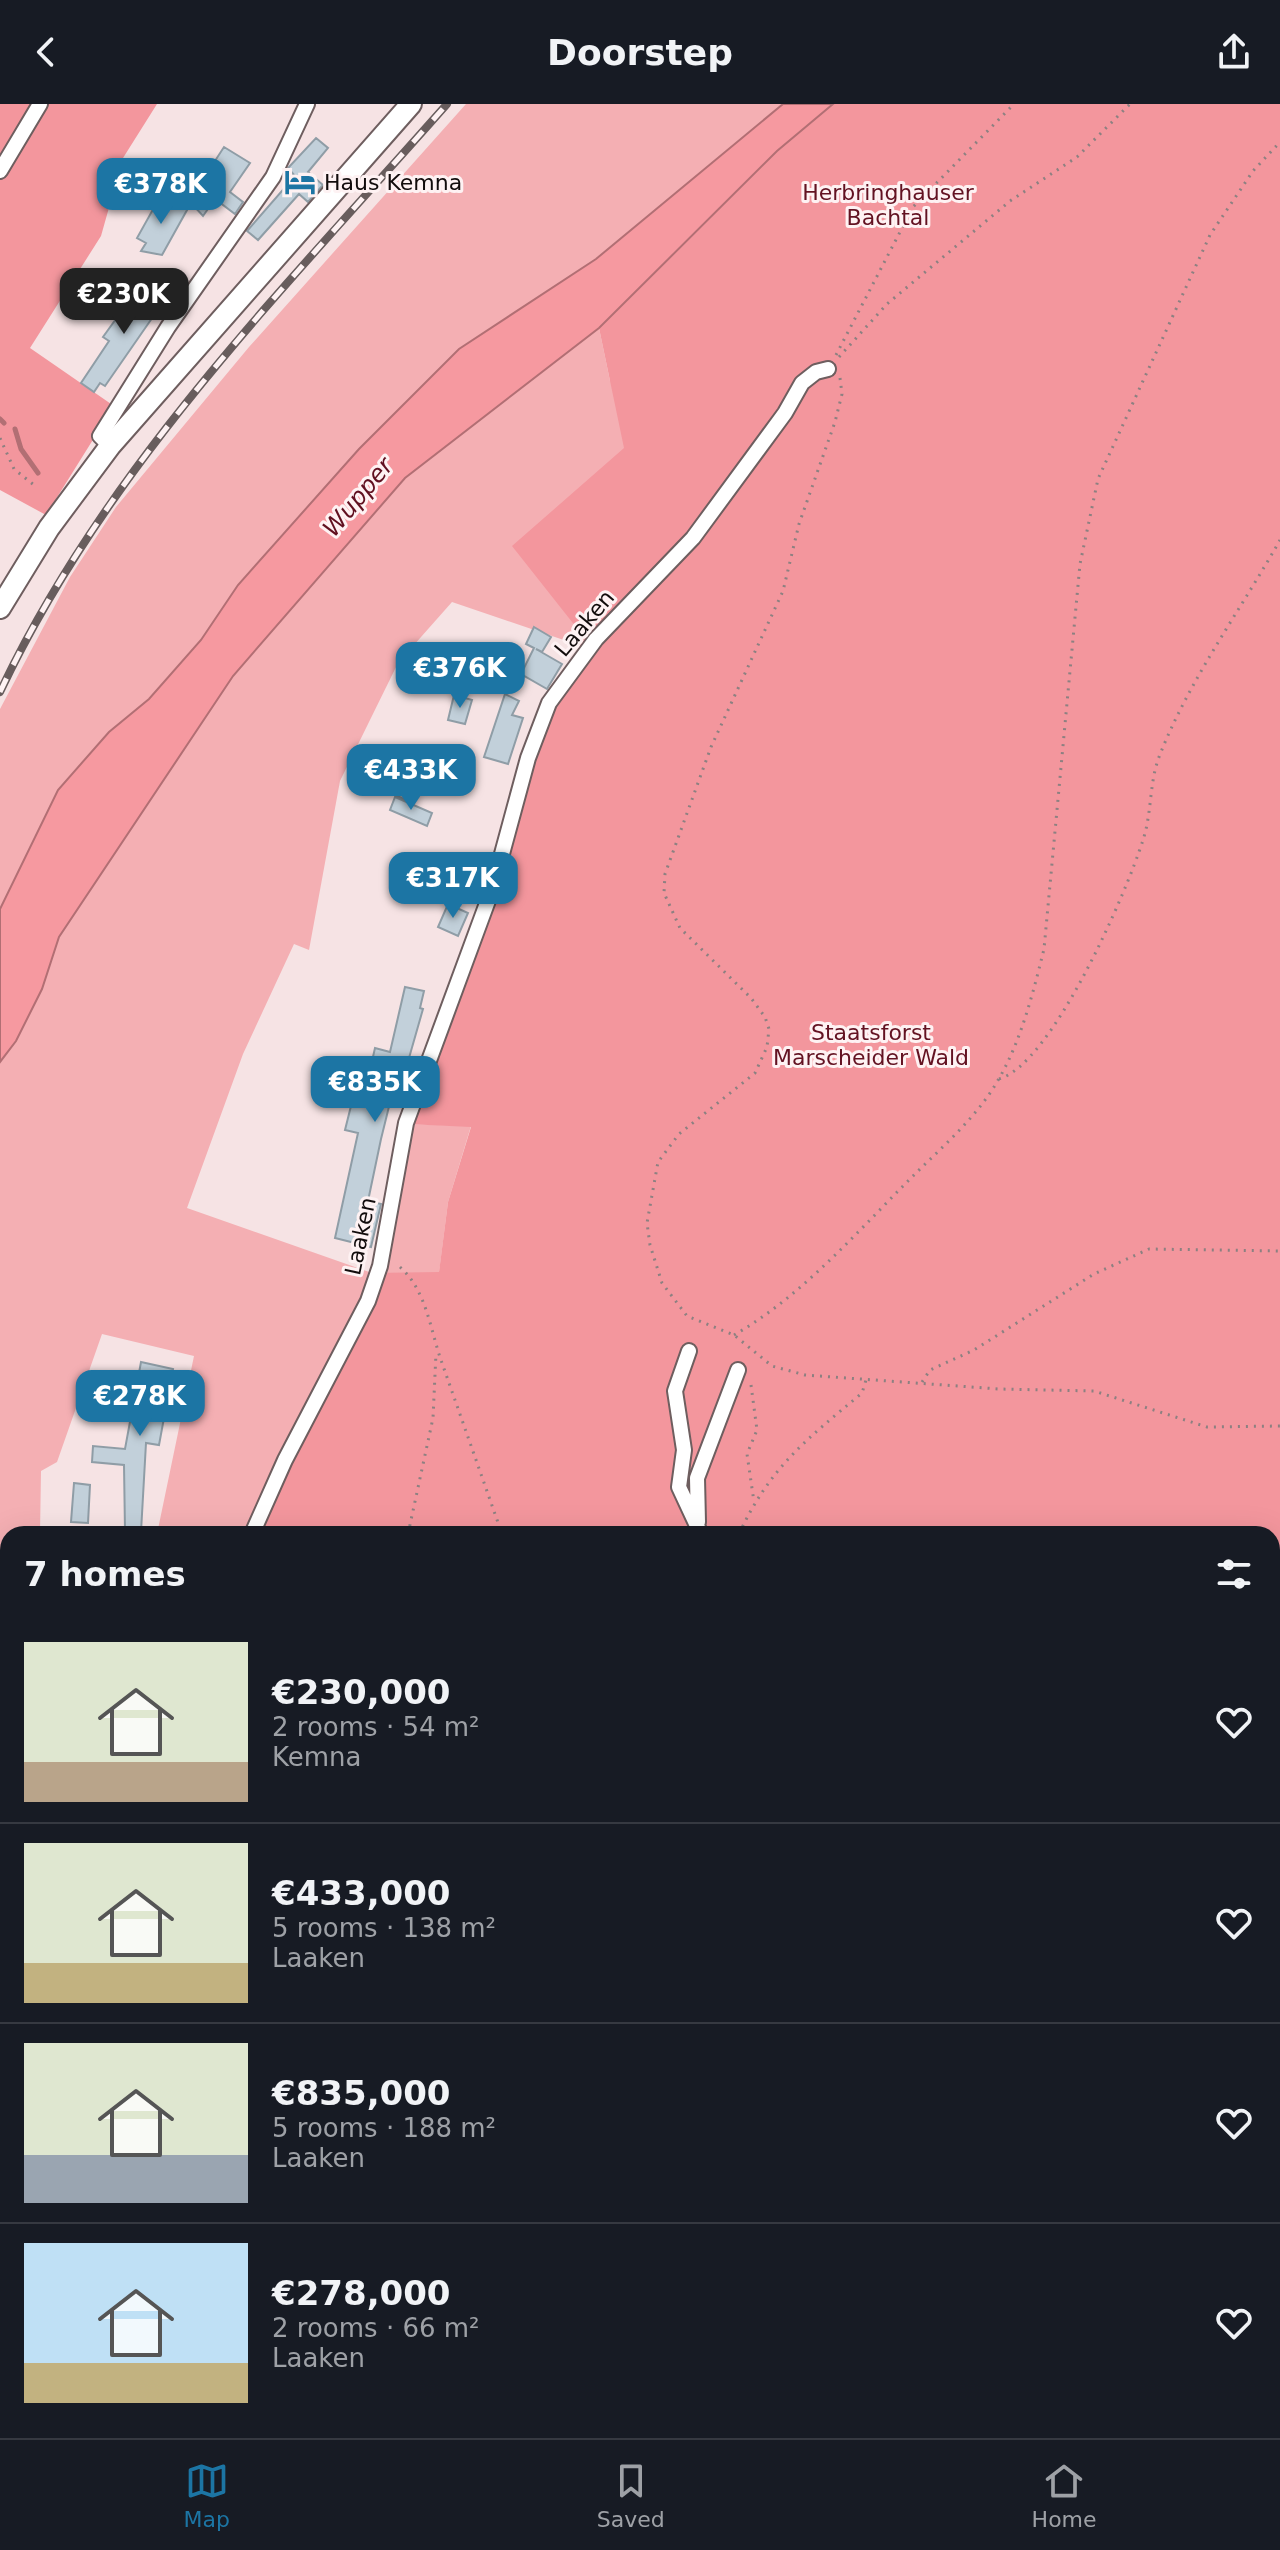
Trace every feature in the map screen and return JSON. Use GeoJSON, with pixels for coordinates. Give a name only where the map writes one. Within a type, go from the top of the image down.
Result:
{"type":"FeatureCollection","features":[{"type":"Feature","properties":{"kind":"main road"},"geometry":{"type":"LineString","coordinates":[[0,608],[49,528],[110,446],[411,104]]}},
{"type":"Feature","properties":{"kind":"street"},"geometry":{"type":"LineString","coordinates":[[0,171],[40,104]]}},
{"type":"Feature","properties":{"kind":"street"},"geometry":{"type":"LineString","coordinates":[[110,446],[100,436],[168,327],[258,200],[307,104]]}},
{"type":"Feature","properties":{"kind":"street","name":"Laaken"},"geometry":{"type":"LineString","coordinates":[[256,1526],[285,1460],[368,1301],[380,1266],[406,1123],[493,887],[540,720],[596,639],[693,538],[785,413],[802,383],[816,372],[828,369]]}},
{"type":"Feature","properties":{"kind":"street"},"geometry":{"type":"LineString","coordinates":[[689,1351],[675,1391],[684,1450],[679,1487],[695,1526]]}},
{"type":"Feature","properties":{"kind":"street"},"geometry":{"type":"LineString","coordinates":[[698,1526],[697,1478],[738,1370]]}},
{"type":"Feature","properties":{"kind":"path"},"geometry":{"type":"LineString","coordinates":[[828,369],[913,207],[1014,104]]}},
{"type":"Feature","properties":{"kind":"path"},"geometry":{"type":"LineString","coordinates":[[828,369],[887,304],[1010,201],[1077,157],[1130,104]]}},
{"type":"Feature","properties":{"kind":"path"},"geometry":{"type":"LineString","coordinates":[[734,1335],[761,1319],[801,1286],[958,1131],[999,1079],[1035,988],[1044,949],[1080,564],[1098,479],[1210,235],[1253,171],[1280,142]]}},
{"type":"Feature","properties":{"kind":"path"},"geometry":{"type":"LineString","coordinates":[[828,369],[840,377],[842,394],[799,524],[783,591],[711,747],[665,874],[664,893],[680,928],[751,998],[765,1017],[769,1029],[767,1047],[755,1073],[668,1146],[658,1162],[650,1199],[650,1245],[662,1283],[672,1301],[687,1316],[734,1335],[772,1366],[805,1375],[1094,1391],[1207,1427],[1280,1426]]}},
{"type":"Feature","properties":{"kind":"path"},"geometry":{"type":"LineString","coordinates":[[0,438],[14,469],[34,485]]}},
{"type":"Feature","properties":{"kind":"path"},"geometry":{"type":"LineString","coordinates":[[999,1079],[1013,1075],[1028,1061],[1080,981],[1144,839],[1159,758],[1215,649],[1280,540]]}},
{"type":"Feature","properties":{"kind":"path"},"geometry":{"type":"LineString","coordinates":[[922,1382],[930,1370],[974,1350],[1094,1274],[1149,1249],[1280,1251]]}},
{"type":"Feature","properties":{"kind":"path"},"geometry":{"type":"LineString","coordinates":[[400,1267],[412,1277],[427,1310],[436,1346],[499,1526]]}},
{"type":"Feature","properties":{"kind":"path"},"geometry":{"type":"LineString","coordinates":[[410,1526],[433,1418],[436,1346]]}},
{"type":"Feature","properties":{"kind":"path"},"geometry":{"type":"LineString","coordinates":[[743,1526],[754,1503],[794,1449],[862,1393],[866,1380]]}},
{"type":"Feature","properties":{"kind":"path"},"geometry":{"type":"LineString","coordinates":[[751,1383],[757,1430],[747,1454],[754,1503]]}},
{"type":"Feature","properties":{"kind":"shaded area"},"geometry":{"type":"Polygon","coordinates":[[[466,104],[783,104],[596,259],[459,349],[359,449],[238,585],[201,640],[149,699],[109,733],[58,790],[0,909],[0,709],[70,577],[116,507],[249,347],[466,104]]]}},
{"type":"Feature","properties":{"kind":"shaded area"},"geometry":{"type":"Polygon","coordinates":[[[707,270],[596,651],[452,602],[398,663],[340,781],[309,950],[294,944],[243,1054],[187,1208],[372,1273],[406,1124],[471,1126],[448,1202],[439,1273],[364,1301],[259,1526],[159,1526],[194,1356],[102,1334],[57,1462],[41,1471],[40,1526],[0,1526],[0,1062],[16,1041],[42,989],[59,937],[233,676],[405,478],[599,328],[610,381],[707,270]]]}},
{"type":"Feature","properties":{"kind":"green space"},"geometry":{"type":"Polygon","coordinates":[[[0,104],[157,104],[123,158],[101,236],[30,348],[114,406],[46,515],[0,490],[0,104]]]}},
{"type":"Feature","properties":{"kind":"green space","name":"Staatsforst Marscheider Wald"},"geometry":{"type":"Polygon","coordinates":[[[833,104],[1280,104],[1280,1526],[259,1526],[364,1301],[372,1273],[439,1272],[448,1202],[471,1127],[406,1124],[460,985],[543,716],[591,646],[512,546],[624,448],[599,328],[777,151],[833,104]]]}},
{"type":"Feature","properties":{"kind":"water","name":"Wupper"},"geometry":{"type":"Polygon","coordinates":[[[783,104],[833,104],[777,151],[599,328],[405,478],[233,676],[59,937],[42,989],[16,1041],[0,1062],[0,909],[58,790],[109,732],[149,699],[201,640],[238,585],[359,449],[459,349],[596,259],[783,104]]]}},
{"type":"Feature","properties":{"kind":"building"},"geometry":{"type":"Polygon","coordinates":[[[316,138],[328,148],[308,172],[323,185],[308,202],[299,194],[258,240],[247,231],[295,176],[288,168],[316,138]]]}},
{"type":"Feature","properties":{"kind":"building"},"geometry":{"type":"Polygon","coordinates":[[[224,147],[250,163],[230,192],[243,202],[235,214],[215,199],[203,216],[193,205],[207,193],[217,170],[211,167],[224,147]]]}},
{"type":"Feature","properties":{"kind":"building"},"geometry":{"type":"Polygon","coordinates":[[[161,195],[187,210],[162,255],[141,251],[146,243],[137,238],[161,195]]]}},
{"type":"Feature","properties":{"kind":"building"},"geometry":{"type":"Polygon","coordinates":[[[155,276],[167,284],[151,306],[157,311],[105,386],[100,383],[94,392],[81,383],[109,341],[103,337],[121,312],[127,316],[155,276]]]}},
{"type":"Feature","properties":{"kind":"building"},"geometry":{"type":"Polygon","coordinates":[[[534,627],[551,637],[542,652],[536,649],[562,664],[547,689],[521,674],[534,648],[526,644],[534,627]]]}},
{"type":"Feature","properties":{"kind":"building"},"geometry":{"type":"Polygon","coordinates":[[[505,694],[519,701],[512,715],[523,718],[508,764],[484,757],[505,694]]]}},
{"type":"Feature","properties":{"kind":"building"},"geometry":{"type":"Polygon","coordinates":[[[454,695],[472,700],[465,724],[448,720],[454,695]]]}},
{"type":"Feature","properties":{"kind":"building"},"geometry":{"type":"Polygon","coordinates":[[[390,768],[415,779],[406,800],[381,789],[390,768]]]}},
{"type":"Feature","properties":{"kind":"building"},"geometry":{"type":"Polygon","coordinates":[[[395,797],[432,813],[427,826],[390,810],[395,797]]]}},
{"type":"Feature","properties":{"kind":"building"},"geometry":{"type":"Polygon","coordinates":[[[448,904],[468,913],[458,936],[438,927],[448,904]]]}},
{"type":"Feature","properties":{"kind":"building"},"geometry":{"type":"Polygon","coordinates":[[[405,987],[424,991],[420,1008],[423,1009],[403,1079],[396,1078],[381,1139],[368,1201],[381,1204],[371,1247],[335,1238],[358,1133],[345,1130],[355,1090],[365,1092],[375,1048],[390,1052],[405,987]]]}},
{"type":"Feature","properties":{"kind":"building"},"geometry":{"type":"Polygon","coordinates":[[[141,1362],[173,1369],[159,1445],[146,1443],[141,1526],[125,1526],[124,1465],[92,1462],[93,1446],[125,1449],[141,1362]]]}},
{"type":"Feature","properties":{"kind":"building"},"geometry":{"type":"Polygon","coordinates":[[[74,1483],[90,1485],[88,1523],[71,1522],[74,1483]]]}},
{"type":"Feature","properties":{"kind":"waterway"},"geometry":{"type":"LineString","coordinates":[[0,419],[4,423]]}},
{"type":"Feature","properties":{"kind":"waterway"},"geometry":{"type":"LineString","coordinates":[[15,429],[21,449],[38,473]]}},
{"type":"Feature","properties":{"kind":"railway"},"geometry":{"type":"LineString","coordinates":[[0,692],[43,610],[92,531],[145,456],[262,312],[447,104]]}},
{"type":"Feature","properties":{"kind":"place","name":"Haus Kemna"},"geometry":{"type":"Point","coordinates":[300,182]}},
{"type":"Feature","properties":{"kind":"park label","name":"Herbringhauser Bachtal"},"geometry":{"type":"Point","coordinates":[888,204]}}]}
